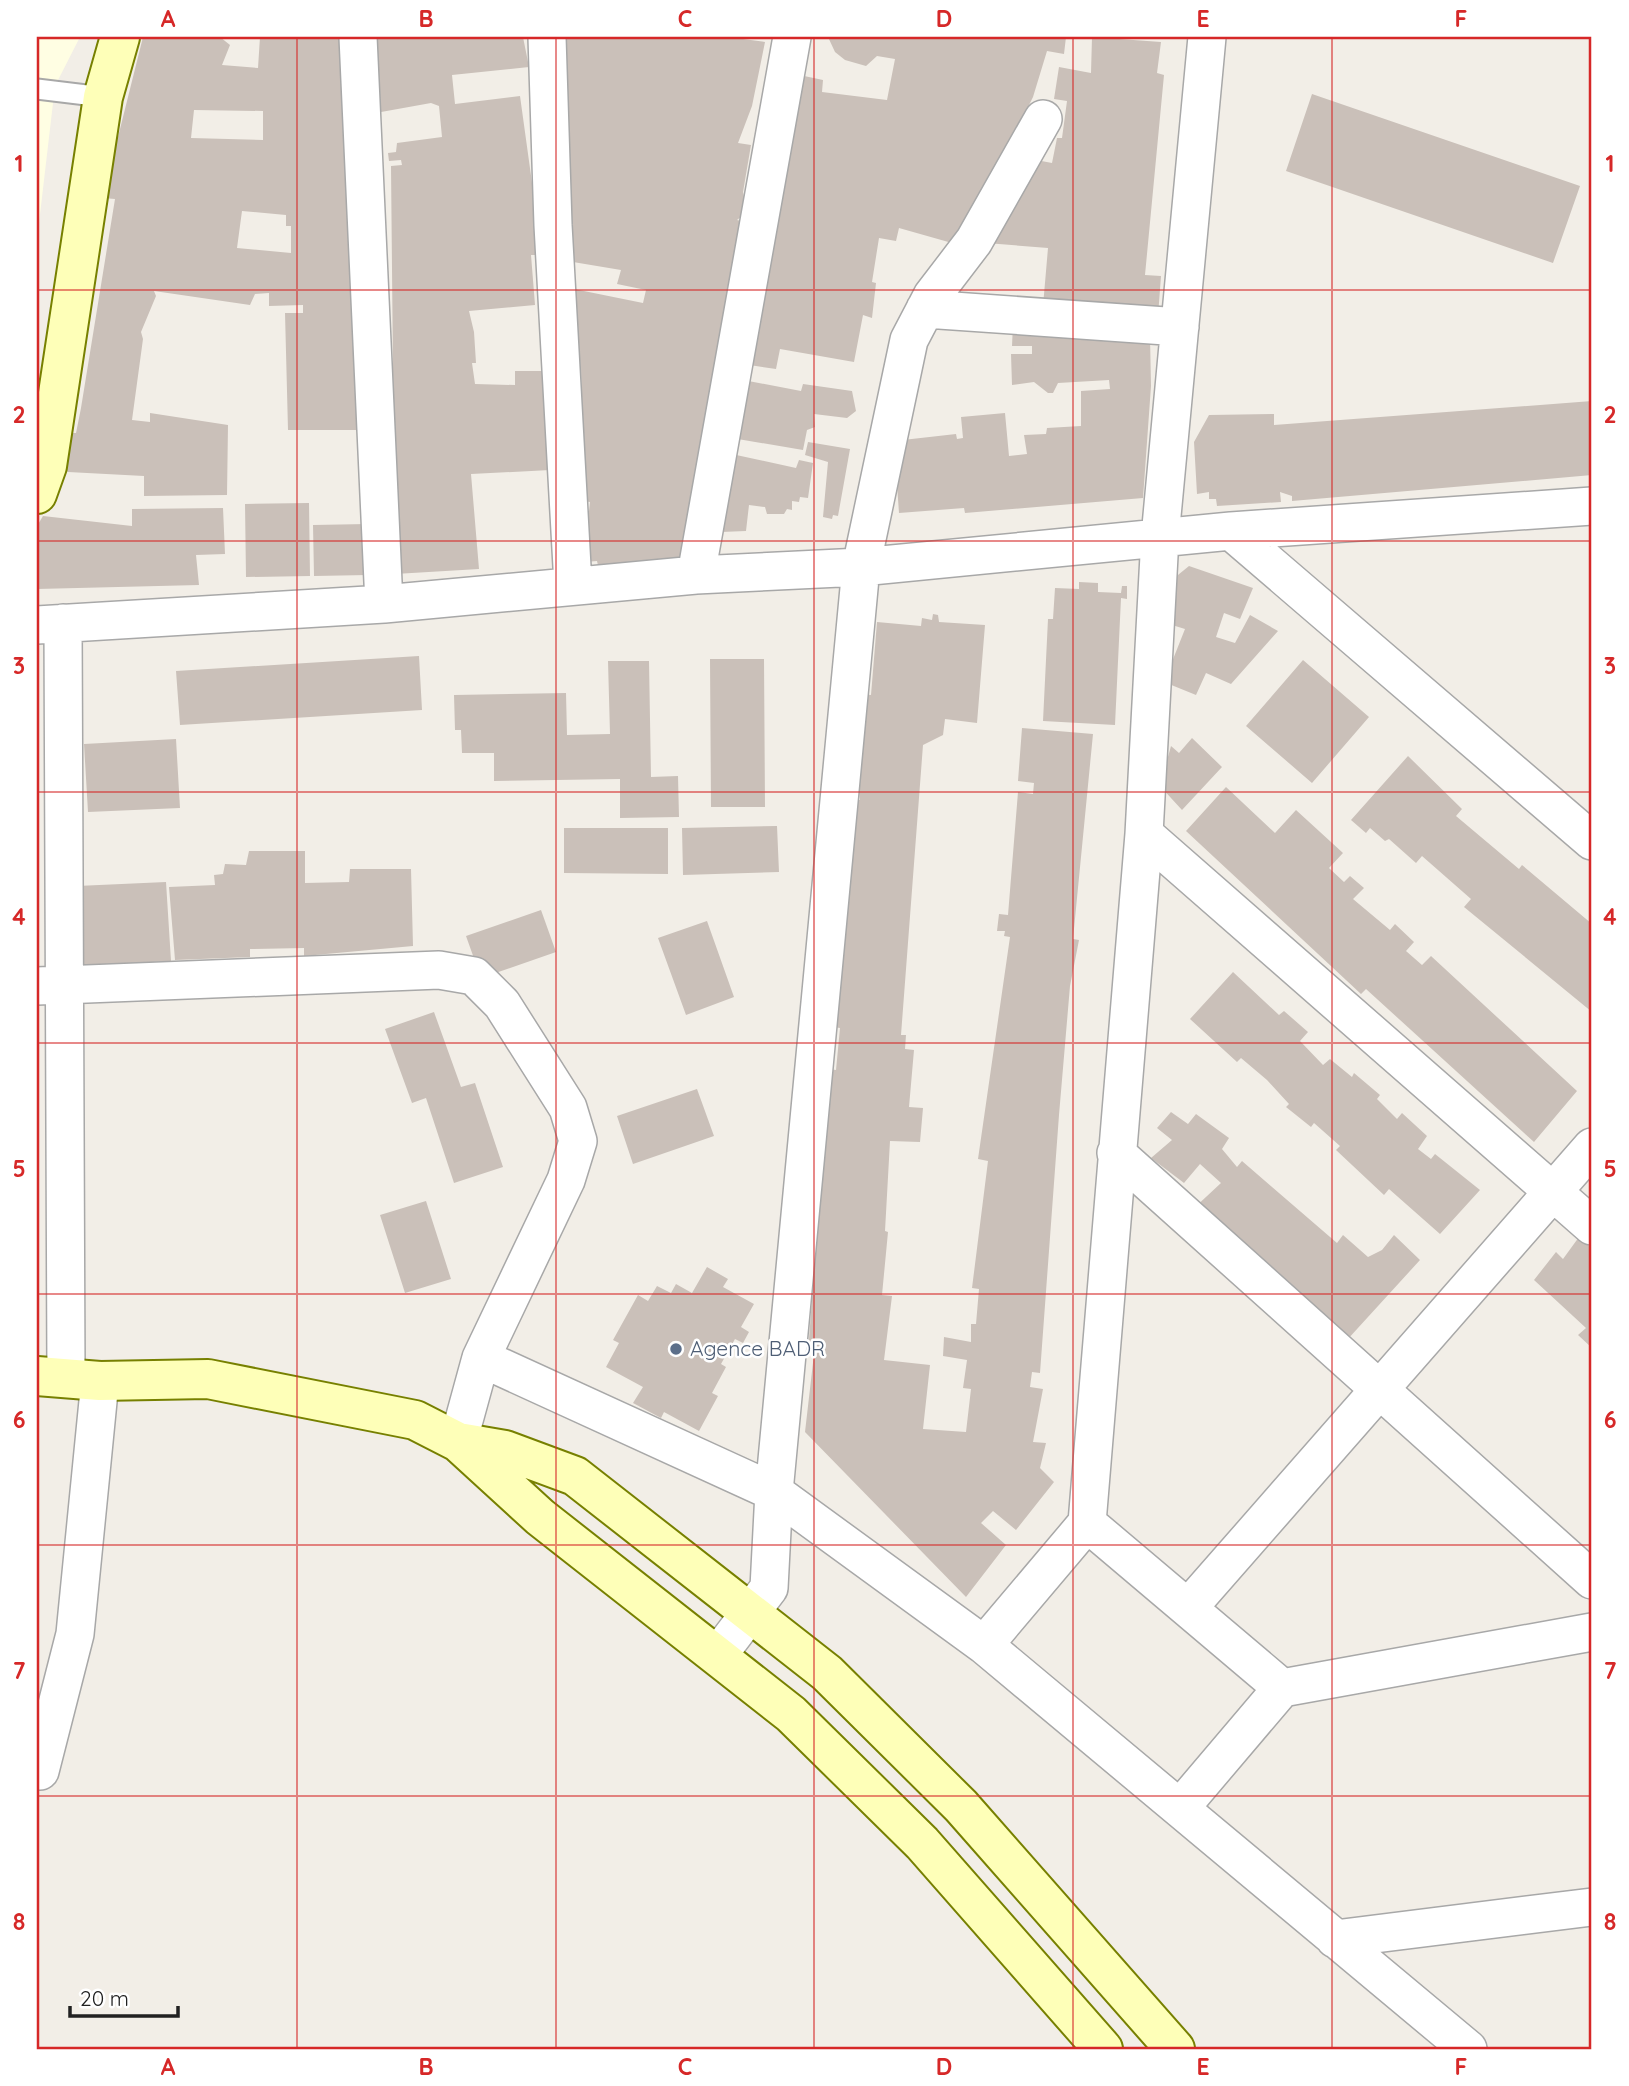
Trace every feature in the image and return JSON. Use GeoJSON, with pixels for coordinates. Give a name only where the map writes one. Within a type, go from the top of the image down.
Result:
{"type":"FeatureCollection","features":[{"type":"Feature","properties":{"kind":"main road"},"geometry":{"type":"LineString","coordinates":[[37,494],[47,466],[103,97],[121,37]]}},
{"type":"Feature","properties":{"kind":"main road"},"geometry":{"type":"LineString","coordinates":[[68,1377],[208,1379],[415,1420],[458,1442],[540,1517],[792,1714],[922,1843],[1103,2049]]}},
{"type":"Feature","properties":{"kind":"main road"},"geometry":{"type":"LineString","coordinates":[[458,1442],[505,1450],[575,1476],[827,1673],[961,1806],[1175,2049]]}},
{"type":"Feature","properties":{"kind":"street"},"geometry":{"type":"LineString","coordinates":[[358,37],[384,604]]}},
{"type":"Feature","properties":{"kind":"street"},"geometry":{"type":"LineString","coordinates":[[547,37],[553,225],[573,585]]}},
{"type":"Feature","properties":{"kind":"street"},"geometry":{"type":"LineString","coordinates":[[696,575],[793,37]]}},
{"type":"Feature","properties":{"kind":"street"},"geometry":{"type":"LineString","coordinates":[[984,1645],[1087,1522],[1144,834],[1160,537],[1207,37]]}},
{"type":"Feature","properties":{"kind":"street"},"geometry":{"type":"LineString","coordinates":[[718,1655],[769,1588],[774,1492],[861,568],[909,340],[925,309],[974,241],[1043,119]]}},
{"type":"Feature","properties":{"kind":"street"},"geometry":{"type":"LineString","coordinates":[[925,309],[1180,327]]}},
{"type":"Feature","properties":{"kind":"street"},"geometry":{"type":"LineString","coordinates":[[37,1771],[40,1771],[75,1634],[68,1377],[51,985],[50,624],[384,604],[696,575],[861,568],[1160,537],[1592,506]]}},
{"type":"Feature","properties":{"kind":"street"},"geometry":{"type":"LineString","coordinates":[[1231,531],[1592,841]]}},
{"type":"Feature","properties":{"kind":"street"},"geometry":{"type":"LineString","coordinates":[[1144,834],[1592,1226]]}},
{"type":"Feature","properties":{"kind":"street"},"geometry":{"type":"LineString","coordinates":[[51,985],[439,970],[474,976],[502,1004],[568,1108],[578,1141],[566,1180],[481,1358],[458,1442]]}},
{"type":"Feature","properties":{"kind":"street"},"geometry":{"type":"LineString","coordinates":[[1188,1608],[1592,1147]]}},
{"type":"Feature","properties":{"kind":"street"},"geometry":{"type":"LineString","coordinates":[[1116,1153],[1592,1580]]}},
{"type":"Feature","properties":{"kind":"street"},"geometry":{"type":"LineString","coordinates":[[481,1358],[774,1492],[984,1645],[1468,2049]]}},
{"type":"Feature","properties":{"kind":"street"},"geometry":{"type":"LineString","coordinates":[[1087,1522],[1282,1688]]}},
{"type":"Feature","properties":{"kind":"street"},"geometry":{"type":"LineString","coordinates":[[1181,1807],[1282,1688],[1592,1632]]}},
{"type":"Feature","properties":{"kind":"street"},"geometry":{"type":"LineString","coordinates":[[1335,1939],[1592,1907]]}},
{"type":"Feature","properties":{"kind":"lane"},"geometry":{"type":"LineString","coordinates":[[37,89],[103,97]]}},
{"type":"Feature","properties":{"kind":"shaded area"},"geometry":{"type":"Polygon","coordinates":[[[37,37],[80,37],[55,86],[37,240],[37,37]]]}},
{"type":"Feature","properties":{"kind":"building"},"geometry":{"type":"Polygon","coordinates":[[[143,37],[220,37],[230,45],[222,65],[258,68],[260,37],[349,37],[368,430],[288,430],[285,313],[303,313],[303,305],[269,306],[269,293],[255,294],[250,305],[154,291],[156,296],[141,332],[143,339],[132,420],[150,422],[150,413],[228,425],[227,495],[144,496],[144,476],[68,472],[59,464],[70,433],[76,433],[81,408],[115,199],[103,198],[113,141],[118,137],[143,37]],[[194,110],[191,138],[263,140],[263,111],[194,110]],[[242,211],[237,248],[291,253],[291,226],[286,226],[286,215],[242,211]]]}},
{"type":"Feature","properties":{"kind":"building"},"geometry":{"type":"Polygon","coordinates":[[[363,37],[523,37],[529,67],[452,75],[455,104],[520,96],[542,255],[531,255],[535,305],[469,311],[474,332],[476,363],[472,363],[475,384],[515,385],[515,371],[548,371],[550,470],[471,474],[479,569],[395,574],[391,166],[402,165],[401,160],[389,161],[388,153],[396,152],[397,143],[442,137],[439,106],[431,103],[370,114],[363,37]]]}},
{"type":"Feature","properties":{"kind":"building"},"geometry":{"type":"Polygon","coordinates":[[[563,37],[728,37],[765,42],[752,106],[738,143],[751,145],[743,192],[747,212],[737,220],[741,221],[693,555],[599,570],[597,561],[585,562],[578,511],[589,511],[590,502],[584,501],[581,368],[570,368],[574,289],[643,303],[646,290],[617,284],[621,270],[567,261],[563,37]]]}},
{"type":"Feature","properties":{"kind":"building"},"geometry":{"type":"Polygon","coordinates":[[[828,37],[1066,37],[1064,54],[1047,51],[1033,97],[959,245],[899,228],[896,241],[879,238],[872,282],[876,283],[872,318],[863,315],[854,362],[780,349],[776,369],[743,364],[790,73],[823,80],[822,92],[887,100],[895,59],[877,56],[866,66],[845,60],[835,52],[828,37]]]}},
{"type":"Feature","properties":{"kind":"building"},"geometry":{"type":"Polygon","coordinates":[[[1092,37],[1161,42],[1157,73],[1164,75],[1145,275],[1161,276],[1158,316],[1043,306],[1048,248],[986,243],[1031,159],[1052,163],[1057,138],[1062,138],[1067,101],[1054,99],[1059,67],[1091,73],[1092,37]]]}},
{"type":"Feature","properties":{"kind":"building"},"geometry":{"type":"Polygon","coordinates":[[[1312,94],[1580,186],[1553,263],[1286,171],[1312,94]]]}},
{"type":"Feature","properties":{"kind":"building"},"geometry":{"type":"Polygon","coordinates":[[[1013,324],[1150,336],[1151,386],[1143,498],[965,513],[964,508],[899,513],[894,441],[956,434],[957,439],[963,438],[961,417],[1005,413],[1009,456],[1027,454],[1024,435],[1046,434],[1047,428],[1081,426],[1081,391],[1110,389],[1109,380],[1058,383],[1053,393],[1048,393],[1034,382],[1012,385],[1011,354],[1032,354],[1032,346],[1012,346],[1013,324]]]}},
{"type":"Feature","properties":{"kind":"building"},"geometry":{"type":"Polygon","coordinates":[[[738,379],[801,391],[803,384],[852,391],[856,411],[847,418],[814,414],[815,427],[807,430],[803,450],[726,437],[738,379]]]}},
{"type":"Feature","properties":{"kind":"building"},"geometry":{"type":"Polygon","coordinates":[[[1592,401],[1592,475],[1292,501],[1292,496],[1280,492],[1281,502],[1217,506],[1216,499],[1209,499],[1209,492],[1197,494],[1194,442],[1209,415],[1274,414],[1274,425],[1592,401]]]}},
{"type":"Feature","properties":{"kind":"building"},"geometry":{"type":"Polygon","coordinates":[[[808,442],[850,449],[838,516],[833,515],[832,519],[823,517],[828,462],[805,455],[808,442]]]}},
{"type":"Feature","properties":{"kind":"building"},"geometry":{"type":"Polygon","coordinates":[[[727,453],[796,468],[799,460],[813,463],[808,498],[800,497],[799,502],[792,501],[792,510],[787,509],[784,514],[767,514],[765,507],[749,505],[746,531],[721,532],[727,453]]]}},
{"type":"Feature","properties":{"kind":"building"},"geometry":{"type":"Polygon","coordinates":[[[309,503],[310,576],[246,577],[245,504],[309,503]]]}},
{"type":"Feature","properties":{"kind":"building"},"geometry":{"type":"Polygon","coordinates":[[[223,508],[225,554],[196,555],[199,585],[37,589],[37,526],[43,516],[132,526],[132,509],[223,508]]]}},
{"type":"Feature","properties":{"kind":"building"},"geometry":{"type":"Polygon","coordinates":[[[367,524],[368,575],[314,576],[313,525],[367,524]]]}},
{"type":"Feature","properties":{"kind":"building"},"geometry":{"type":"Polygon","coordinates":[[[1189,566],[1253,588],[1240,619],[1224,613],[1216,637],[1235,643],[1250,615],[1278,631],[1231,684],[1206,673],[1196,695],[1164,682],[1185,629],[1172,625],[1173,579],[1189,566]]]}},
{"type":"Feature","properties":{"kind":"building"},"geometry":{"type":"Polygon","coordinates":[[[1079,582],[1098,583],[1098,592],[1121,593],[1122,586],[1127,586],[1127,599],[1121,598],[1115,725],[1043,721],[1048,619],[1053,619],[1055,588],[1079,589],[1079,582]]]}},
{"type":"Feature","properties":{"kind":"building"},"geometry":{"type":"Polygon","coordinates":[[[933,614],[938,615],[939,622],[985,625],[977,723],[945,719],[943,735],[923,745],[901,1035],[906,1035],[905,1049],[914,1050],[909,1107],[923,1108],[920,1142],[890,1141],[885,1231],[888,1232],[882,1295],[892,1296],[884,1360],[930,1365],[923,1429],[966,1432],[971,1389],[963,1388],[967,1360],[943,1356],[944,1337],[971,1342],[971,1324],[976,1324],[979,1289],[972,1288],[988,1161],[978,1159],[1010,937],[1004,936],[1005,931],[997,931],[999,914],[1008,915],[1018,792],[1033,794],[1034,783],[1018,781],[1022,728],[1093,734],[1073,939],[1079,940],[1070,986],[1040,1373],[1032,1372],[1030,1387],[1043,1389],[1033,1442],[1046,1443],[1040,1468],[1054,1482],[1016,1530],[993,1511],[981,1523],[1006,1545],[966,1597],[805,1432],[814,1354],[808,1353],[829,1069],[836,1070],[840,1028],[834,1027],[847,918],[841,917],[854,799],[860,800],[859,790],[851,787],[861,694],[871,695],[877,622],[921,626],[922,618],[932,620],[933,614]]]}},
{"type":"Feature","properties":{"kind":"building"},"geometry":{"type":"Polygon","coordinates":[[[419,656],[422,710],[180,725],[176,671],[419,656]]]}},
{"type":"Feature","properties":{"kind":"building"},"geometry":{"type":"Polygon","coordinates":[[[710,659],[764,659],[765,807],[711,807],[710,659]]]}},
{"type":"Feature","properties":{"kind":"building"},"geometry":{"type":"Polygon","coordinates":[[[1303,660],[1369,717],[1312,783],[1246,726],[1303,660]]]}},
{"type":"Feature","properties":{"kind":"building"},"geometry":{"type":"Polygon","coordinates":[[[608,661],[649,661],[651,777],[678,776],[679,817],[620,818],[620,779],[494,781],[494,753],[462,753],[461,730],[455,730],[454,695],[566,693],[567,735],[610,734],[608,661]]]}},
{"type":"Feature","properties":{"kind":"building"},"geometry":{"type":"Polygon","coordinates":[[[1192,738],[1222,767],[1182,810],[1160,786],[1171,746],[1179,753],[1192,738]]]}},
{"type":"Feature","properties":{"kind":"building"},"geometry":{"type":"Polygon","coordinates":[[[176,739],[180,808],[88,812],[84,744],[176,739]]]}},
{"type":"Feature","properties":{"kind":"building"},"geometry":{"type":"Polygon","coordinates":[[[1408,756],[1462,809],[1456,816],[1519,869],[1522,865],[1592,924],[1592,1012],[1464,907],[1471,899],[1422,856],[1416,863],[1389,839],[1385,841],[1370,828],[1366,833],[1351,820],[1408,756]]]}},
{"type":"Feature","properties":{"kind":"building"},"geometry":{"type":"Polygon","coordinates":[[[1226,787],[1275,833],[1296,810],[1343,853],[1329,868],[1344,882],[1350,876],[1364,888],[1353,899],[1390,930],[1395,924],[1414,942],[1406,951],[1422,965],[1431,956],[1577,1091],[1534,1142],[1366,989],[1361,994],[1186,831],[1226,787]]]}},
{"type":"Feature","properties":{"kind":"building"},"geometry":{"type":"Polygon","coordinates":[[[777,826],[779,872],[683,875],[682,828],[777,826]]]}},
{"type":"Feature","properties":{"kind":"building"},"geometry":{"type":"Polygon","coordinates":[[[564,828],[668,828],[668,874],[564,873],[564,828]]]}},
{"type":"Feature","properties":{"kind":"building"},"geometry":{"type":"Polygon","coordinates":[[[249,851],[305,851],[305,883],[349,882],[350,869],[411,869],[413,946],[304,956],[304,948],[250,949],[250,957],[175,960],[169,887],[215,885],[214,875],[223,874],[225,864],[246,865],[249,851]]]}},
{"type":"Feature","properties":{"kind":"building"},"geometry":{"type":"Polygon","coordinates":[[[166,882],[171,961],[80,966],[77,886],[166,882]]]}},
{"type":"Feature","properties":{"kind":"building"},"geometry":{"type":"Polygon","coordinates":[[[541,910],[556,952],[481,978],[466,936],[541,910]]]}},
{"type":"Feature","properties":{"kind":"building"},"geometry":{"type":"Polygon","coordinates":[[[707,921],[734,997],[686,1015],[658,938],[707,921]]]}},
{"type":"Feature","properties":{"kind":"building"},"geometry":{"type":"Polygon","coordinates":[[[1233,972],[1279,1015],[1284,1011],[1308,1032],[1300,1041],[1323,1065],[1330,1059],[1352,1077],[1354,1073],[1380,1095],[1377,1099],[1397,1119],[1402,1113],[1427,1136],[1418,1149],[1431,1159],[1435,1154],[1480,1190],[1440,1234],[1389,1189],[1384,1195],[1336,1150],[1340,1146],[1314,1123],[1311,1127],[1286,1107],[1289,1104],[1267,1080],[1241,1058],[1237,1062],[1190,1019],[1233,972]]]}},
{"type":"Feature","properties":{"kind":"building"},"geometry":{"type":"Polygon","coordinates":[[[434,1012],[461,1087],[475,1083],[503,1167],[454,1183],[426,1098],[412,1103],[385,1029],[434,1012]]]}},
{"type":"Feature","properties":{"kind":"building"},"geometry":{"type":"Polygon","coordinates":[[[697,1089],[714,1136],[633,1164],[617,1116],[697,1089]]]}},
{"type":"Feature","properties":{"kind":"building"},"geometry":{"type":"Polygon","coordinates":[[[1171,1112],[1188,1124],[1196,1114],[1229,1138],[1222,1149],[1237,1167],[1242,1161],[1337,1243],[1343,1235],[1368,1257],[1382,1250],[1394,1235],[1420,1260],[1347,1340],[1192,1210],[1221,1183],[1200,1164],[1184,1183],[1151,1158],[1172,1140],[1157,1128],[1171,1112]]]}},
{"type":"Feature","properties":{"kind":"building"},"geometry":{"type":"Polygon","coordinates":[[[426,1201],[451,1279],[405,1293],[380,1215],[426,1201]]]}},
{"type":"Feature","properties":{"kind":"building"},"geometry":{"type":"Polygon","coordinates":[[[1579,1237],[1592,1249],[1592,1348],[1578,1335],[1586,1328],[1534,1280],[1556,1252],[1563,1259],[1579,1237]]]}},
{"type":"Feature","properties":{"kind":"building"},"geometry":{"type":"Polygon","coordinates":[[[707,1267],[728,1279],[723,1287],[754,1304],[741,1327],[749,1332],[743,1343],[735,1339],[721,1364],[726,1367],[712,1393],[718,1396],[699,1431],[664,1412],[661,1418],[633,1403],[643,1387],[606,1367],[619,1343],[613,1340],[638,1295],[648,1301],[657,1286],[671,1293],[676,1284],[692,1293],[707,1267]]]}},
{"type":"Feature","properties":{"kind":"place","name":"Agence BADR"},"geometry":{"type":"Point","coordinates":[676,1349]}}]}
